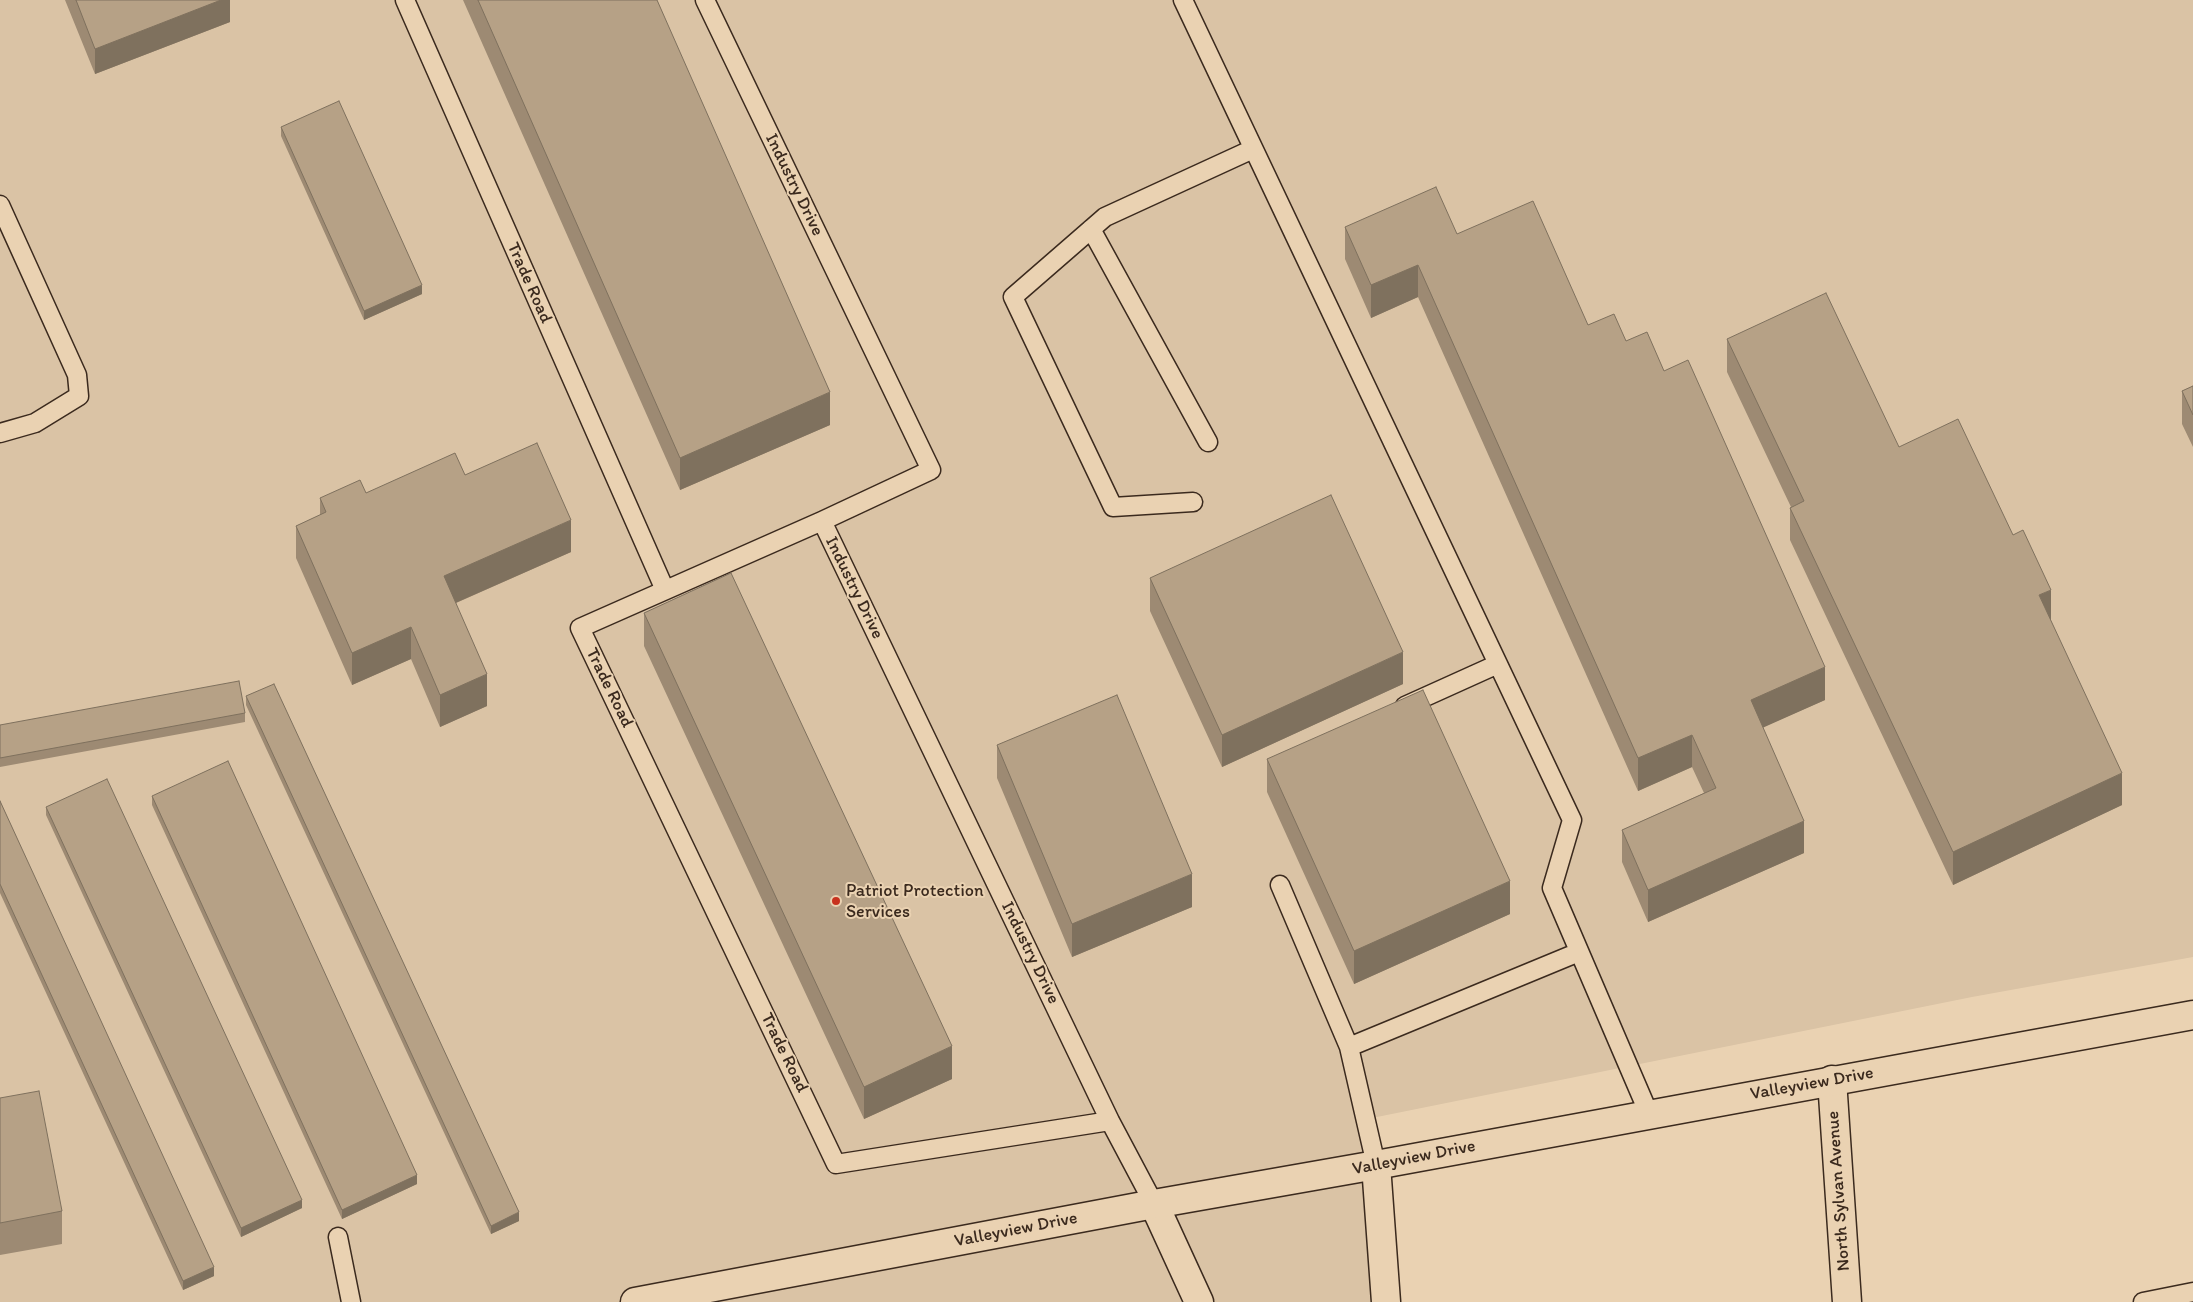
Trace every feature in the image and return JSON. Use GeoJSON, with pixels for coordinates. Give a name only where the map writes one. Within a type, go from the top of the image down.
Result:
{"type":"FeatureCollection","features":[{"type":"Feature","properties":{"kind":"street","name":"Valleyview Drive"},"geometry":{"type":"LineString","coordinates":[[635,1302],[1154,1204],[1376,1166],[1832,1080],[2193,1015]]}},
{"type":"Feature","properties":{"kind":"street","name":"North Sylvan Avenue"},"geometry":{"type":"LineString","coordinates":[[1832,1080],[1847,1302]]}},
{"type":"Feature","properties":{"kind":"street"},"geometry":{"type":"LineString","coordinates":[[1376,1166],[1386,1302]]}},
{"type":"Feature","properties":{"kind":"street"},"geometry":{"type":"LineString","coordinates":[[1154,1204],[1199,1302]]}},
{"type":"Feature","properties":{"kind":"lane","name":"Trade Road"},"geometry":{"type":"LineString","coordinates":[[405,0],[664,590],[580,628],[836,1164],[1110,1121]]}},
{"type":"Feature","properties":{"kind":"lane","name":"Industry Drive"},"geometry":{"type":"LineString","coordinates":[[705,0],[931,470],[822,521],[1110,1121],[1154,1204]]}},
{"type":"Feature","properties":{"kind":"lane"},"geometry":{"type":"LineString","coordinates":[[1183,0],[1572,820],[1552,888],[1649,1114]]}},
{"type":"Feature","properties":{"kind":"lane"},"geometry":{"type":"LineString","coordinates":[[1193,502],[1113,507],[1013,297],[1105,217],[1254,149]]}},
{"type":"Feature","properties":{"kind":"lane"},"geometry":{"type":"LineString","coordinates":[[0,205],[77,375],[79,396],[35,422],[0,434]]}},
{"type":"Feature","properties":{"kind":"lane"},"geometry":{"type":"LineString","coordinates":[[1091,229],[1208,442]]}},
{"type":"Feature","properties":{"kind":"lane"},"geometry":{"type":"LineString","coordinates":[[664,590],[822,521]]}},
{"type":"Feature","properties":{"kind":"lane"},"geometry":{"type":"LineString","coordinates":[[1389,713],[1498,664]]}},
{"type":"Feature","properties":{"kind":"lane"},"geometry":{"type":"LineString","coordinates":[[1280,884],[1348,1047],[1376,1166]]}},
{"type":"Feature","properties":{"kind":"lane"},"geometry":{"type":"LineString","coordinates":[[1348,1047],[1579,952]]}},
{"type":"Feature","properties":{"kind":"lane"},"geometry":{"type":"LineString","coordinates":[[338,1237],[351,1302]]}},
{"type":"Feature","properties":{"kind":"lane"},"geometry":{"type":"LineString","coordinates":[[2143,1302],[2193,1292]]}},
{"type":"Feature","properties":{"kind":"shaded area"},"geometry":{"type":"Polygon","coordinates":[[[0,0],[2193,0],[2193,957],[1972,997],[1367,1119],[1377,1302],[0,1302],[0,0]]]}},
{"type":"Feature","properties":{"kind":"building"},"geometry":{"type":"Polygon","coordinates":[[[76,0],[221,0],[95,49],[76,0]]]}},
{"type":"Feature","properties":{"kind":"building"},"geometry":{"type":"Polygon","coordinates":[[[478,0],[657,0],[830,392],[680,458],[478,0]]]}},
{"type":"Feature","properties":{"kind":"building"},"geometry":{"type":"Polygon","coordinates":[[[339,101],[422,285],[364,311],[281,127],[339,101]]]}},
{"type":"Feature","properties":{"kind":"building"},"geometry":{"type":"Polygon","coordinates":[[[1436,187],[1457,234],[1533,201],[1588,325],[1614,314],[1626,341],[1647,332],[1664,371],[1688,360],[1825,667],[1751,700],[1804,821],[1648,890],[1622,830],[1716,788],[1692,735],[1638,758],[1418,265],[1371,285],[1345,227],[1436,187]]]}},
{"type":"Feature","properties":{"kind":"building"},"geometry":{"type":"Polygon","coordinates":[[[1826,293],[1899,447],[1958,419],[2013,535],[2023,530],[2051,590],[2039,595],[2122,773],[1953,852],[1790,508],[1804,501],[1727,339],[1826,293]]]}},
{"type":"Feature","properties":{"kind":"building"},"geometry":{"type":"Polygon","coordinates":[[[2193,386],[2193,415],[2182,391],[2193,386]]]}},
{"type":"Feature","properties":{"kind":"building"},"geometry":{"type":"Polygon","coordinates":[[[537,443],[571,520],[444,576],[487,674],[440,695],[411,627],[352,653],[296,526],[326,512],[320,498],[360,480],[366,493],[455,453],[465,475],[537,443]]]}},
{"type":"Feature","properties":{"kind":"building"},"geometry":{"type":"Polygon","coordinates":[[[1331,495],[1403,652],[1222,735],[1150,578],[1331,495]]]}},
{"type":"Feature","properties":{"kind":"building"},"geometry":{"type":"Polygon","coordinates":[[[731,573],[952,1046],[864,1087],[644,613],[731,573]]]}},
{"type":"Feature","properties":{"kind":"building"},"geometry":{"type":"Polygon","coordinates":[[[239,681],[245,713],[0,758],[0,725],[239,681]]]}},
{"type":"Feature","properties":{"kind":"building"},"geometry":{"type":"Polygon","coordinates":[[[274,684],[519,1212],[491,1226],[246,696],[274,684]]]}},
{"type":"Feature","properties":{"kind":"building"},"geometry":{"type":"Polygon","coordinates":[[[1423,690],[1510,881],[1354,951],[1267,759],[1423,690]]]}},
{"type":"Feature","properties":{"kind":"building"},"geometry":{"type":"Polygon","coordinates":[[[1117,695],[1192,874],[1072,924],[997,745],[1117,695]]]}},
{"type":"Feature","properties":{"kind":"building"},"geometry":{"type":"Polygon","coordinates":[[[228,761],[417,1175],[342,1210],[152,796],[228,761]]]}},
{"type":"Feature","properties":{"kind":"building"},"geometry":{"type":"Polygon","coordinates":[[[107,779],[302,1200],[241,1228],[46,807],[107,779]]]}},
{"type":"Feature","properties":{"kind":"building"},"geometry":{"type":"Polygon","coordinates":[[[0,801],[214,1267],[183,1281],[0,884],[0,801]]]}},
{"type":"Feature","properties":{"kind":"building"},"geometry":{"type":"Polygon","coordinates":[[[39,1091],[62,1211],[0,1223],[0,1098],[39,1091]]]}},
{"type":"Feature","properties":{"kind":"place","name":"Patriot Protection Services"},"geometry":{"type":"Point","coordinates":[836,901]}}]}
